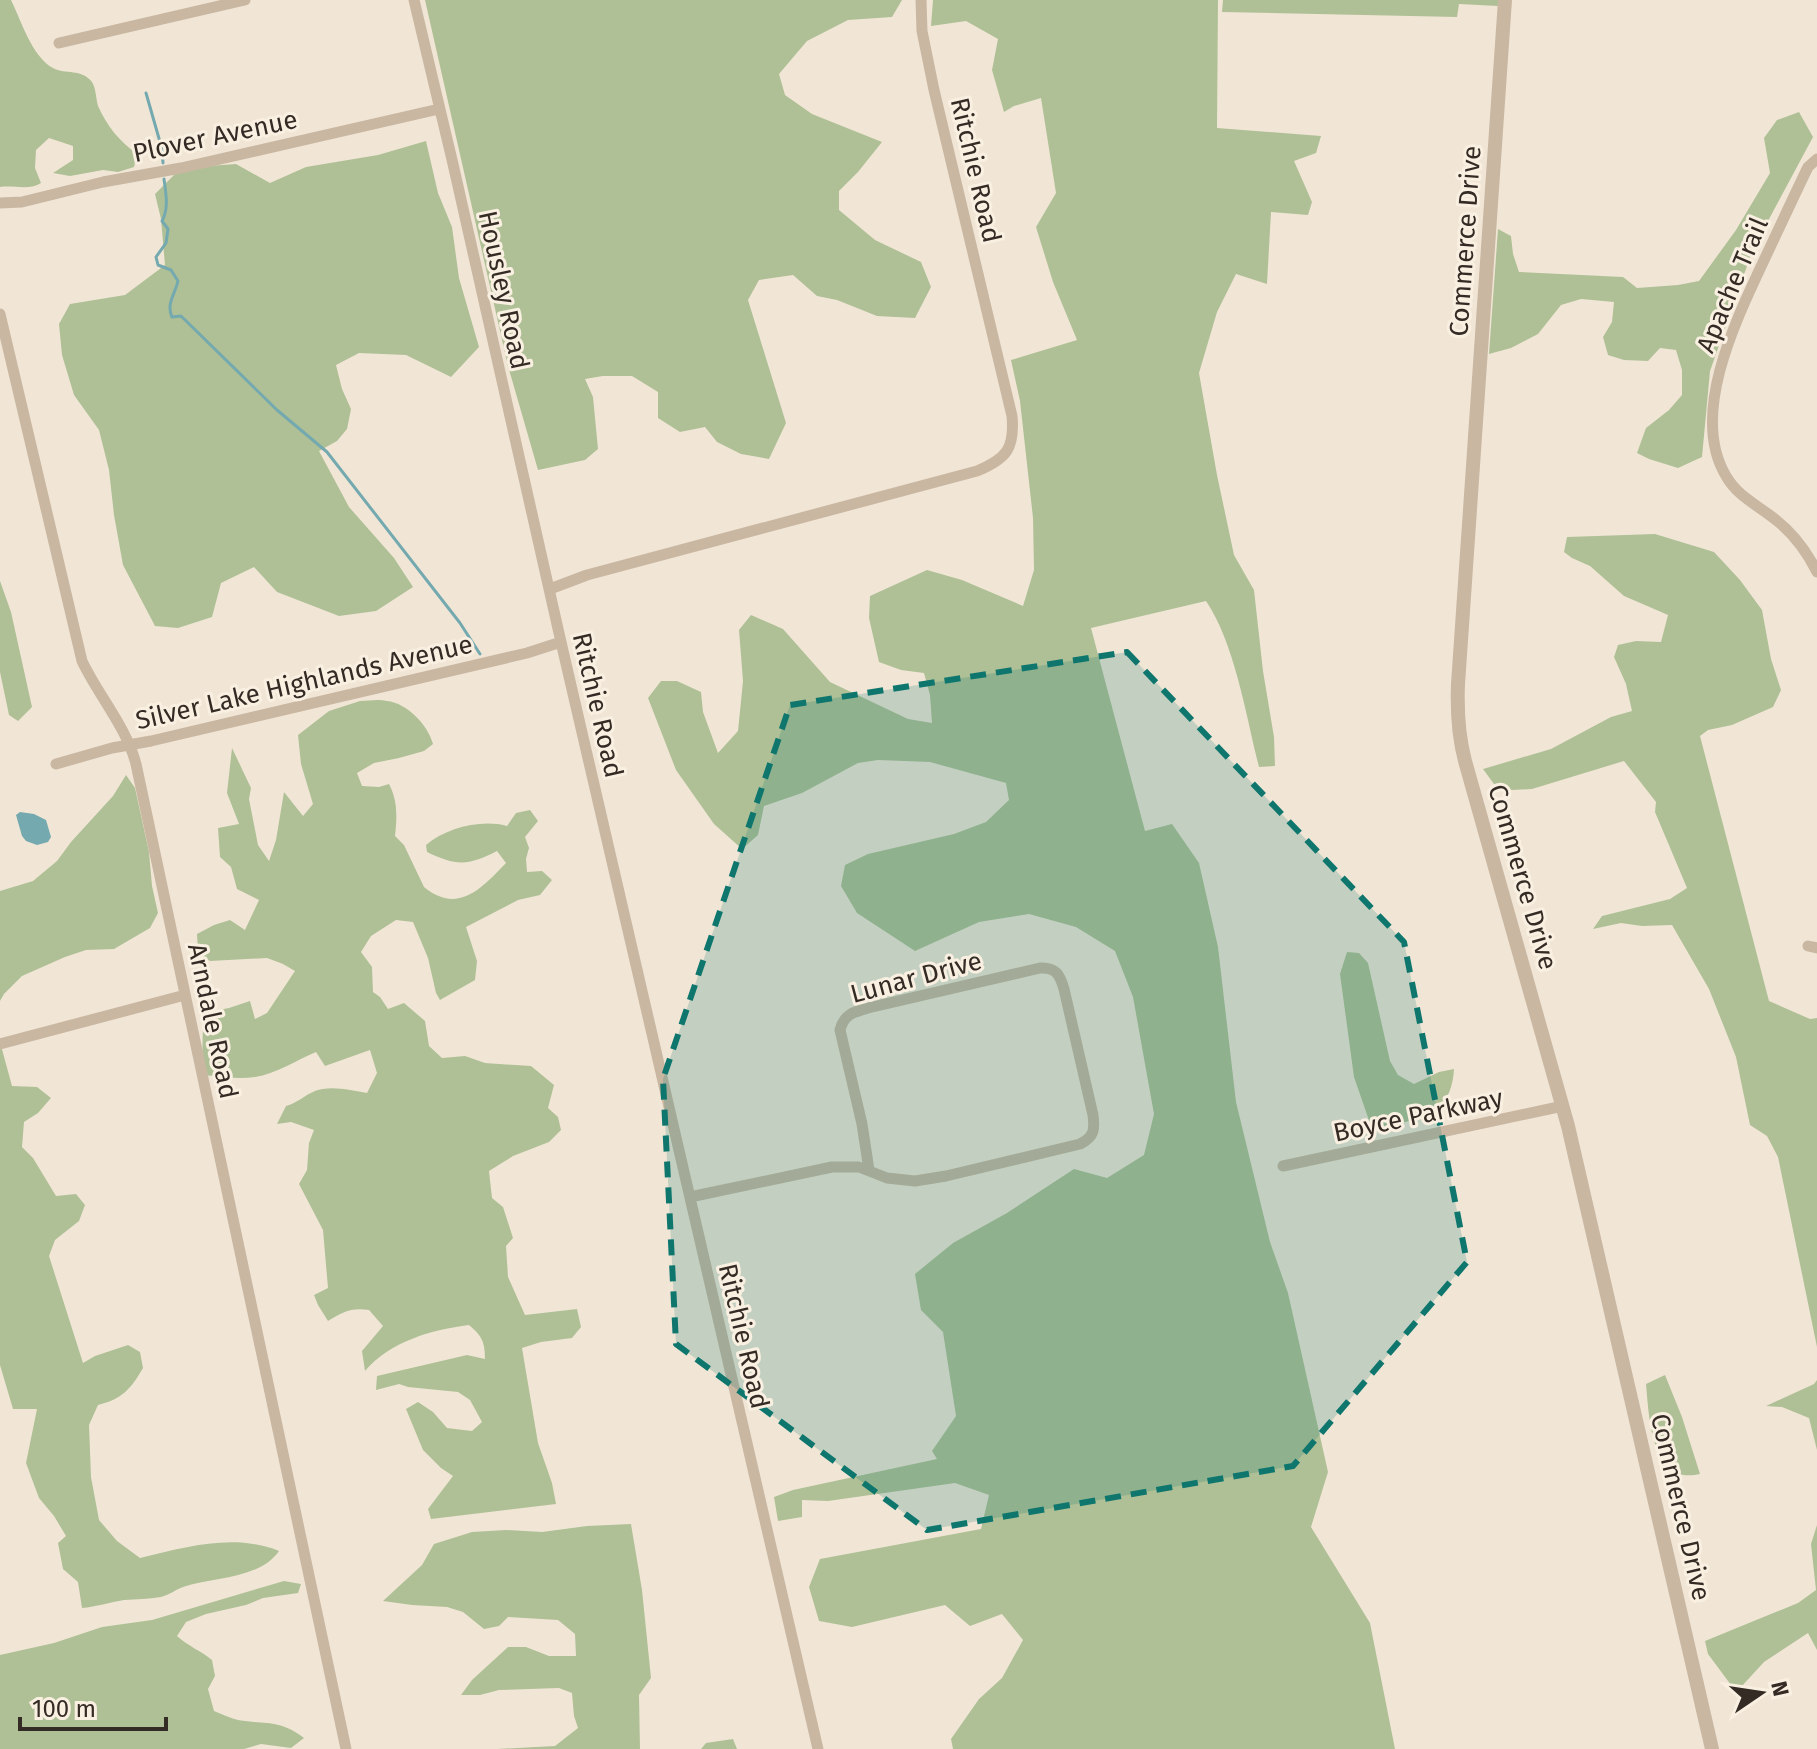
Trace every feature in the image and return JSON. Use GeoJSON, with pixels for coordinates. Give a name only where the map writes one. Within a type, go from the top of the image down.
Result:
{"type":"FeatureCollection","features":[{"type":"Feature","properties":{"kind":"street"},"geometry":{"type":"LineString","coordinates":[[59,43],[245,0]]}},
{"type":"Feature","properties":{"kind":"street","name":"Housley Road"},"geometry":{"type":"LineString","coordinates":[[414,0],[550,589]]}},
{"type":"Feature","properties":{"kind":"street","name":"Ritchie Road"},"geometry":{"type":"LineString","coordinates":[[818,1749],[550,589],[587,575],[977,471],[995,463],[1007,452],[1013,440],[1012,416],[928,62],[922,31],[921,0]]}},
{"type":"Feature","properties":{"kind":"street","name":"Commerce Drive"},"geometry":{"type":"LineString","coordinates":[[1505,0],[1457,714],[1465,761],[1563,1106],[1712,1749]]}},
{"type":"Feature","properties":{"kind":"street","name":"Plover Avenue"},"geometry":{"type":"LineString","coordinates":[[0,203],[22,202],[103,182],[181,168],[439,109]]}},
{"type":"Feature","properties":{"kind":"street","name":"Apache Trail"},"geometry":{"type":"LineString","coordinates":[[1817,159],[1806,170],[1730,335],[1720,370],[1713,427],[1718,460],[1734,488],[1789,532],[1817,572]]}},
{"type":"Feature","properties":{"kind":"street","name":"Arndale Road"},"geometry":{"type":"LineString","coordinates":[[0,314],[82,661],[130,745],[136,764],[346,1749]]}},
{"type":"Feature","properties":{"kind":"street","name":"Silver Lake Highlands Avenue"},"geometry":{"type":"LineString","coordinates":[[56,764],[527,653],[561,642]]}},
{"type":"Feature","properties":{"kind":"street","name":"Lunar Drive"},"geometry":{"type":"LineString","coordinates":[[1049,967],[1057,973],[1064,989],[1095,1126],[1091,1137],[1080,1144],[915,1181],[887,1178],[869,1170],[862,1124],[840,1030],[850,1013],[1040,968],[1049,967]]}},
{"type":"Feature","properties":{"kind":"street"},"geometry":{"type":"LineString","coordinates":[[0,1044],[185,995]]}},
{"type":"Feature","properties":{"kind":"street","name":"Boyce Parkway"},"geometry":{"type":"LineString","coordinates":[[1283,1166],[1563,1106]]}},
{"type":"Feature","properties":{"kind":"street"},"geometry":{"type":"LineString","coordinates":[[690,1197],[816,1169],[859,1167],[869,1170]]}},
{"type":"Feature","properties":{"kind":"highlighted area"},"geometry":{"type":"Polygon","coordinates":[[[1127,652],[1404,942],[1467,1262],[1293,1466],[927,1530],[676,1344],[663,1079],[790,705],[1127,652]]]}},
{"type":"Feature","properties":{"kind":"green space"},"geometry":{"type":"Polygon","coordinates":[[[0,0],[11,0],[33,47],[46,63],[58,70],[83,75],[92,82],[105,120],[137,154],[134,167],[118,172],[103,170],[70,176],[53,173],[73,160],[73,146],[49,138],[36,150],[35,168],[41,183],[26,187],[0,187],[0,0]]]}},
{"type":"Feature","properties":{"kind":"green space"},"geometry":{"type":"Polygon","coordinates":[[[425,0],[902,0],[892,17],[848,20],[807,41],[779,74],[785,95],[812,114],[882,142],[839,191],[839,210],[875,240],[921,262],[931,287],[915,318],[877,316],[837,300],[817,296],[793,275],[759,280],[748,300],[786,423],[769,459],[741,454],[717,442],[705,427],[680,432],[658,418],[658,392],[632,376],[603,376],[585,379],[593,397],[598,449],[585,460],[538,470],[508,366],[425,0]]]}},
{"type":"Feature","properties":{"kind":"green space"},"geometry":{"type":"Polygon","coordinates":[[[933,0],[1218,0],[1217,128],[1321,136],[1316,153],[1294,161],[1312,202],[1308,215],[1271,212],[1267,284],[1236,274],[1217,312],[1199,373],[1234,555],[1254,590],[1274,737],[1275,766],[1259,767],[1232,659],[1206,601],[1091,628],[1145,831],[1172,824],[1199,863],[1218,947],[1236,1102],[1270,1242],[1288,1293],[1328,1472],[1311,1527],[1370,1623],[1395,1749],[953,1749],[951,1739],[979,1699],[1002,1678],[1023,1640],[1002,1614],[970,1626],[945,1605],[852,1627],[819,1621],[809,1587],[820,1559],[981,1529],[989,1495],[955,1483],[828,1501],[802,1500],[802,1517],[778,1521],[774,1497],[793,1490],[937,1459],[932,1451],[956,1416],[943,1332],[921,1310],[915,1274],[953,1243],[1007,1213],[1074,1169],[1107,1178],[1144,1155],[1154,1114],[1133,997],[1115,951],[1076,927],[1029,914],[979,922],[915,951],[857,913],[841,886],[845,865],[868,854],[954,834],[986,822],[1009,800],[1006,783],[930,762],[878,760],[858,763],[802,793],[764,806],[758,835],[742,849],[714,824],[676,770],[648,698],[661,681],[677,681],[701,692],[703,712],[718,753],[738,731],[743,681],[739,630],[751,615],[783,629],[830,682],[908,719],[932,723],[930,695],[924,673],[901,670],[879,662],[869,618],[870,596],[927,570],[962,580],[1023,606],[1034,570],[1033,518],[1020,401],[1011,360],[1077,340],[1053,282],[1036,227],[1056,193],[1041,98],[1004,112],[992,70],[998,39],[966,21],[931,26],[933,0]]]}},
{"type":"Feature","properties":{"kind":"green space"},"geometry":{"type":"Polygon","coordinates":[[[1223,0],[1498,0],[1498,6],[1459,4],[1457,17],[1222,12],[1223,0]]]}},
{"type":"Feature","properties":{"kind":"green space"},"geometry":{"type":"Polygon","coordinates":[[[1799,112],[1813,137],[1753,249],[1710,371],[1702,457],[1678,468],[1637,453],[1646,428],[1682,395],[1682,370],[1676,350],[1660,348],[1648,361],[1624,360],[1608,355],[1603,337],[1612,322],[1614,302],[1581,299],[1561,305],[1538,334],[1511,348],[1489,354],[1498,229],[1511,236],[1519,272],[1623,277],[1637,288],[1699,281],[1736,230],[1770,173],[1764,138],[1777,120],[1799,112]]]}},
{"type":"Feature","properties":{"kind":"green space"},"geometry":{"type":"Polygon","coordinates":[[[426,141],[438,193],[452,227],[459,278],[479,347],[451,377],[406,355],[359,353],[336,365],[351,409],[347,429],[337,441],[319,451],[349,507],[394,558],[413,587],[376,611],[339,616],[277,592],[254,567],[221,583],[212,617],[178,628],[155,626],[123,565],[109,470],[99,430],[74,395],[62,355],[59,324],[70,304],[125,295],[165,265],[161,219],[155,194],[181,168],[236,164],[270,183],[306,167],[378,155],[426,141]]]}},
{"type":"Feature","properties":{"kind":"green space"},"geometry":{"type":"Polygon","coordinates":[[[1655,534],[1714,552],[1740,580],[1762,610],[1771,659],[1781,690],[1773,707],[1732,725],[1708,730],[1700,736],[1769,1001],[1810,1019],[1817,1018],[1817,1347],[1778,1157],[1767,1136],[1750,1125],[1736,1057],[1709,989],[1672,925],[1621,923],[1593,929],[1602,916],[1670,899],[1687,888],[1655,812],[1656,802],[1624,761],[1532,789],[1512,790],[1494,784],[1483,769],[1551,749],[1611,717],[1632,711],[1626,684],[1614,657],[1618,645],[1636,641],[1661,642],[1668,615],[1624,596],[1590,566],[1564,552],[1567,537],[1655,534]]]}},
{"type":"Feature","properties":{"kind":"green space"},"geometry":{"type":"Polygon","coordinates":[[[0,581],[11,612],[32,707],[18,721],[9,715],[0,672],[0,581]]]}},
{"type":"Feature","properties":{"kind":"green space"},"geometry":{"type":"Polygon","coordinates":[[[384,700],[409,710],[422,723],[433,744],[424,751],[374,763],[357,773],[362,786],[389,784],[396,810],[395,836],[404,845],[424,887],[448,899],[459,898],[478,889],[506,863],[497,851],[470,862],[446,860],[427,852],[426,845],[434,839],[475,824],[507,826],[516,813],[530,810],[538,821],[525,837],[529,848],[527,872],[542,871],[552,880],[540,895],[518,900],[466,927],[477,961],[475,980],[440,1000],[413,922],[396,920],[371,936],[361,952],[372,967],[373,992],[388,1009],[404,1003],[425,1021],[429,1046],[442,1058],[465,1056],[485,1063],[531,1066],[554,1085],[548,1108],[558,1117],[561,1130],[549,1142],[513,1156],[489,1171],[492,1198],[503,1207],[513,1238],[506,1246],[508,1277],[525,1315],[577,1309],[581,1327],[572,1338],[522,1348],[538,1443],[556,1504],[431,1519],[428,1509],[453,1476],[423,1450],[406,1409],[418,1402],[433,1412],[447,1428],[472,1431],[482,1422],[470,1400],[458,1392],[399,1384],[376,1390],[377,1376],[467,1355],[485,1359],[482,1340],[469,1325],[440,1330],[399,1345],[365,1371],[362,1351],[383,1326],[369,1310],[363,1309],[347,1311],[328,1321],[318,1305],[314,1295],[328,1288],[323,1230],[299,1184],[307,1170],[309,1143],[314,1130],[291,1122],[277,1124],[286,1106],[315,1091],[334,1088],[367,1093],[377,1073],[370,1050],[325,1066],[316,1052],[255,1077],[202,1075],[203,1018],[208,1012],[250,1001],[255,1019],[267,1013],[295,971],[267,958],[210,961],[198,952],[197,934],[230,920],[245,930],[259,900],[237,889],[231,867],[220,857],[218,828],[239,824],[227,793],[232,748],[251,788],[249,799],[258,845],[269,861],[284,792],[303,816],[313,804],[301,764],[298,735],[329,711],[360,701],[384,700]]]}},
{"type":"Feature","properties":{"kind":"green space"},"geometry":{"type":"Polygon","coordinates":[[[126,775],[135,788],[149,852],[158,913],[150,928],[114,949],[86,950],[22,976],[0,1001],[0,891],[33,881],[57,861],[113,796],[126,775]]]}},
{"type":"Feature","properties":{"kind":"green space"},"geometry":{"type":"Polygon","coordinates":[[[1347,952],[1359,953],[1368,963],[1390,1061],[1398,1075],[1414,1084],[1439,1072],[1454,1069],[1446,1099],[1427,1115],[1372,1129],[1354,1077],[1340,974],[1347,952]]]}},
{"type":"Feature","properties":{"kind":"green space"},"geometry":{"type":"Polygon","coordinates":[[[0,1042],[12,1086],[37,1087],[51,1098],[38,1113],[24,1122],[22,1147],[33,1158],[56,1196],[76,1194],[85,1205],[79,1221],[55,1240],[49,1256],[83,1363],[128,1345],[140,1352],[143,1368],[134,1382],[120,1396],[98,1405],[89,1425],[91,1477],[99,1520],[117,1541],[140,1558],[227,1542],[279,1551],[260,1567],[235,1576],[183,1587],[161,1597],[82,1608],[78,1582],[63,1569],[58,1543],[66,1536],[39,1498],[26,1463],[37,1409],[13,1409],[0,1365],[0,1042]]]}},
{"type":"Feature","properties":{"kind":"green space"},"geometry":{"type":"Polygon","coordinates":[[[1665,1375],[1700,1474],[1684,1475],[1671,1470],[1656,1446],[1646,1384],[1665,1375]]]}},
{"type":"Feature","properties":{"kind":"green space"},"geometry":{"type":"Polygon","coordinates":[[[1817,1380],[1817,1450],[1809,1418],[1782,1407],[1766,1406],[1817,1380]]]}},
{"type":"Feature","properties":{"kind":"green space"},"geometry":{"type":"Polygon","coordinates":[[[631,1524],[642,1590],[651,1678],[639,1695],[640,1749],[497,1749],[555,1746],[578,1728],[572,1693],[559,1688],[461,1695],[472,1680],[508,1647],[526,1647],[549,1656],[576,1656],[575,1634],[558,1620],[508,1617],[499,1626],[484,1629],[463,1612],[447,1607],[383,1601],[422,1565],[434,1544],[472,1532],[542,1532],[631,1524]]]}},
{"type":"Feature","properties":{"kind":"green space"},"geometry":{"type":"Polygon","coordinates":[[[1817,1525],[1817,1650],[1808,1633],[1764,1662],[1741,1687],[1734,1689],[1708,1654],[1705,1641],[1798,1603],[1816,1590],[1811,1544],[1817,1525]]]}},
{"type":"Feature","properties":{"kind":"green space"},"geometry":{"type":"Polygon","coordinates":[[[284,1581],[301,1584],[298,1593],[263,1598],[206,1614],[186,1622],[177,1636],[212,1660],[215,1676],[208,1689],[214,1711],[238,1720],[287,1728],[304,1738],[291,1748],[261,1744],[244,1749],[0,1749],[0,1655],[54,1643],[102,1627],[152,1620],[284,1581]]]}},
{"type":"Feature","properties":{"kind":"green space"},"geometry":{"type":"Polygon","coordinates":[[[733,1739],[737,1749],[701,1749],[706,1743],[733,1739]]]}},
{"type":"Feature","properties":{"kind":"water"},"geometry":{"type":"Polygon","coordinates":[[[20,812],[46,820],[51,837],[48,842],[37,845],[26,841],[16,815],[20,812]]]}},
{"type":"Feature","properties":{"kind":"waterway"},"geometry":{"type":"LineString","coordinates":[[146,93],[163,163]]}},
{"type":"Feature","properties":{"kind":"waterway"},"geometry":{"type":"LineString","coordinates":[[164,179],[166,206],[162,221],[168,229],[166,243],[156,257],[158,265],[171,270],[178,281],[170,303],[172,317],[181,316],[277,410],[327,452],[460,623],[480,654]]}}]}
